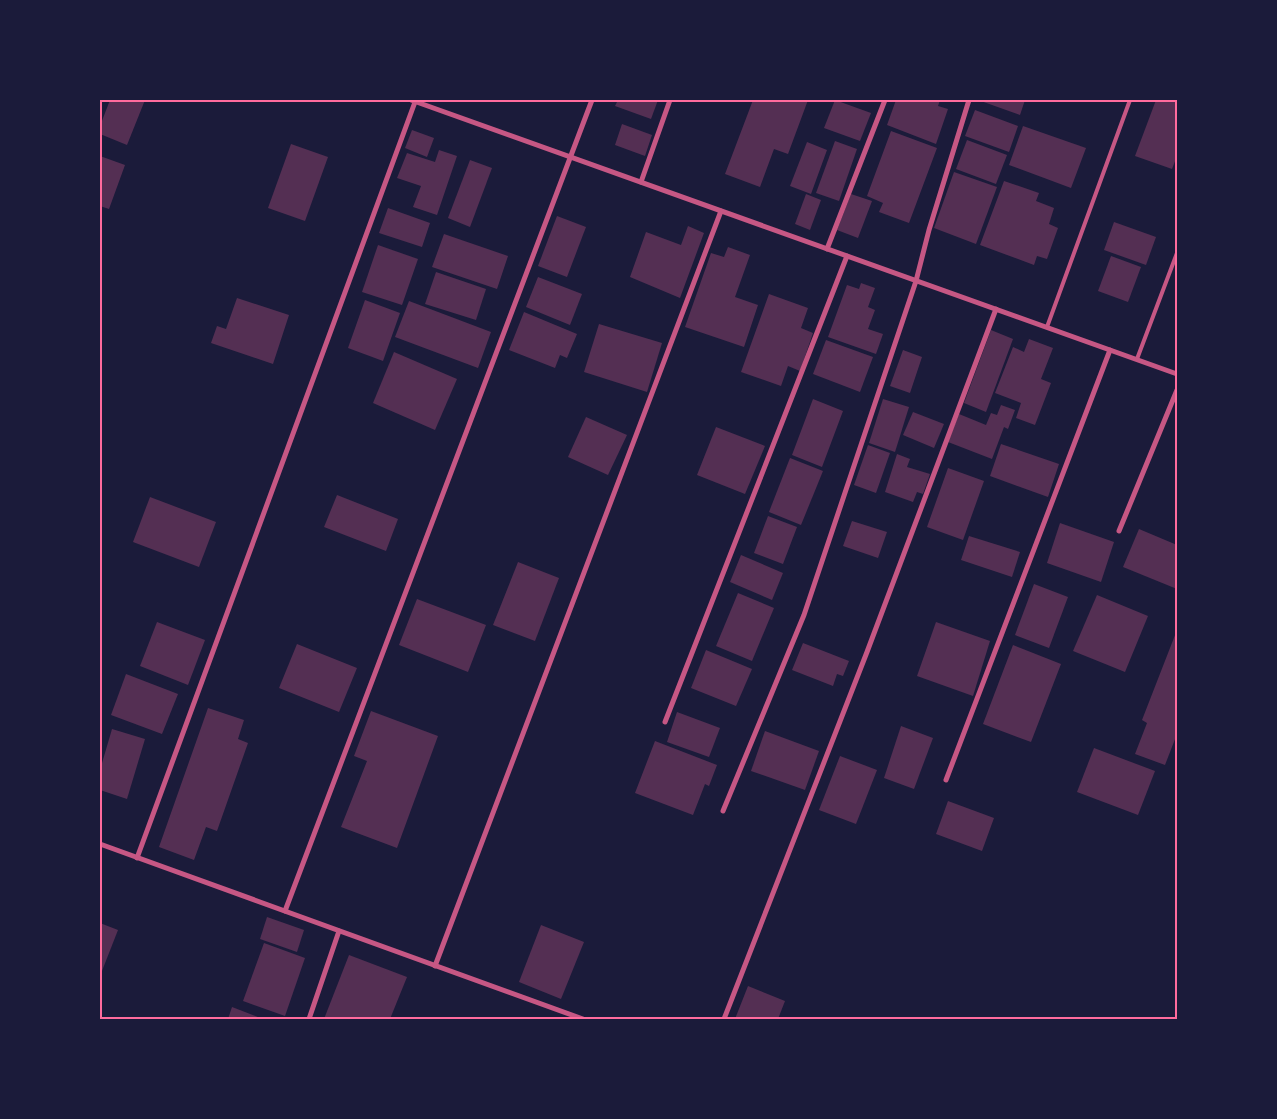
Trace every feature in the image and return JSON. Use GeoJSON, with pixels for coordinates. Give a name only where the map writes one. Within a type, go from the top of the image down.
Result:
{"type":"FeatureCollection","features":[{"type":"Feature","properties":{"kind":"street"},"geometry":{"type":"LineString","coordinates":[[284,911],[592,100]]}},
{"type":"Feature","properties":{"kind":"street"},"geometry":{"type":"LineString","coordinates":[[641,182],[670,100]]}},
{"type":"Feature","properties":{"kind":"street"},"geometry":{"type":"LineString","coordinates":[[827,249],[885,100]]}},
{"type":"Feature","properties":{"kind":"street"},"geometry":{"type":"LineString","coordinates":[[723,811],[804,615],[916,281],[929,230],[970,100]]}},
{"type":"Feature","properties":{"kind":"street"},"geometry":{"type":"LineString","coordinates":[[137,858],[413,101],[1177,374]]}},
{"type":"Feature","properties":{"kind":"street"},"geometry":{"type":"LineString","coordinates":[[435,966],[722,211]]}},
{"type":"Feature","properties":{"kind":"street"},"geometry":{"type":"LineString","coordinates":[[665,722],[848,256]]}},
{"type":"Feature","properties":{"kind":"street"},"geometry":{"type":"LineString","coordinates":[[724,1019],[867,652],[996,309]]}},
{"type":"Feature","properties":{"kind":"street"},"geometry":{"type":"LineString","coordinates":[[946,780],[1110,350]]}},
{"type":"Feature","properties":{"kind":"street"},"geometry":{"type":"LineString","coordinates":[[1119,531],[1177,390]]}},
{"type":"Feature","properties":{"kind":"street"},"geometry":{"type":"LineString","coordinates":[[100,846],[583,1019]]}},
{"type":"Feature","properties":{"kind":"street"},"geometry":{"type":"LineString","coordinates":[[308,1019],[339,931]]}},
{"type":"Feature","properties":{"kind":"lane"},"geometry":{"type":"LineString","coordinates":[[1047,328],[1130,100]]}},
{"type":"Feature","properties":{"kind":"lane"},"geometry":{"type":"LineString","coordinates":[[1137,359],[1177,253]]}},
{"type":"Feature","properties":{"kind":"building"},"geometry":{"type":"Polygon","coordinates":[[[110,100],[145,100],[127,145],[100,134],[100,126],[110,100]]]}},
{"type":"Feature","properties":{"kind":"building"},"geometry":{"type":"Polygon","coordinates":[[[618,100],[658,100],[651,119],[615,106],[618,100]]]}},
{"type":"Feature","properties":{"kind":"building"},"geometry":{"type":"Polygon","coordinates":[[[753,100],[808,100],[788,154],[774,149],[760,187],[725,174],[753,100]]]}},
{"type":"Feature","properties":{"kind":"building"},"geometry":{"type":"Polygon","coordinates":[[[835,100],[871,113],[860,141],[824,128],[835,100]]]}},
{"type":"Feature","properties":{"kind":"building"},"geometry":{"type":"Polygon","coordinates":[[[896,100],[940,100],[938,106],[948,109],[936,144],[887,125],[896,100]]]}},
{"type":"Feature","properties":{"kind":"building"},"geometry":{"type":"Polygon","coordinates":[[[978,100],[1025,100],[1020,115],[978,100]]]}},
{"type":"Feature","properties":{"kind":"building"},"geometry":{"type":"Polygon","coordinates":[[[1156,100],[1177,100],[1177,156],[1172,169],[1135,156],[1156,100]]]}},
{"type":"Feature","properties":{"kind":"building"},"geometry":{"type":"Polygon","coordinates":[[[975,110],[1018,126],[1009,152],[965,136],[975,110]]]}},
{"type":"Feature","properties":{"kind":"building"},"geometry":{"type":"Polygon","coordinates":[[[622,124],[652,135],[645,156],[615,145],[622,124]]]}},
{"type":"Feature","properties":{"kind":"building"},"geometry":{"type":"Polygon","coordinates":[[[1023,126],[1086,148],[1071,188],[1009,165],[1023,126]]]}},
{"type":"Feature","properties":{"kind":"building"},"geometry":{"type":"Polygon","coordinates":[[[412,130],[434,138],[427,157],[405,148],[412,130]]]}},
{"type":"Feature","properties":{"kind":"building"},"geometry":{"type":"Polygon","coordinates":[[[891,131],[937,148],[909,223],[879,212],[883,203],[867,196],[891,131]]]}},
{"type":"Feature","properties":{"kind":"building"},"geometry":{"type":"Polygon","coordinates":[[[967,140],[1007,155],[996,184],[956,169],[967,140]]]}},
{"type":"Feature","properties":{"kind":"building"},"geometry":{"type":"Polygon","coordinates":[[[835,141],[857,149],[839,201],[816,193],[835,141]]]}},
{"type":"Feature","properties":{"kind":"building"},"geometry":{"type":"Polygon","coordinates":[[[807,142],[827,150],[811,194],[790,186],[807,142]]]}},
{"type":"Feature","properties":{"kind":"building"},"geometry":{"type":"Polygon","coordinates":[[[291,144],[328,157],[305,221],[268,208],[291,144]]]}},
{"type":"Feature","properties":{"kind":"building"},"geometry":{"type":"Polygon","coordinates":[[[439,150],[457,156],[437,215],[413,207],[421,186],[397,178],[407,153],[435,162],[439,150]]]}},
{"type":"Feature","properties":{"kind":"building"},"geometry":{"type":"Polygon","coordinates":[[[100,156],[125,165],[109,209],[100,206],[100,156]]]}},
{"type":"Feature","properties":{"kind":"building"},"geometry":{"type":"Polygon","coordinates":[[[470,160],[492,168],[470,227],[448,218],[470,160]]]}},
{"type":"Feature","properties":{"kind":"building"},"geometry":{"type":"Polygon","coordinates":[[[954,172],[997,187],[976,244],[934,228],[954,172]]]}},
{"type":"Feature","properties":{"kind":"building"},"geometry":{"type":"Polygon","coordinates":[[[1004,181],[1039,193],[1036,201],[1054,208],[1049,224],[1058,228],[1047,259],[1037,256],[1034,265],[980,245],[1004,181]]]}},
{"type":"Feature","properties":{"kind":"building"},"geometry":{"type":"Polygon","coordinates":[[[806,194],[821,200],[810,230],[795,224],[806,194]]]}},
{"type":"Feature","properties":{"kind":"building"},"geometry":{"type":"Polygon","coordinates":[[[851,194],[872,201],[858,238],[837,230],[851,194]]]}},
{"type":"Feature","properties":{"kind":"building"},"geometry":{"type":"Polygon","coordinates":[[[388,208],[430,223],[422,247],[379,233],[388,208]]]}},
{"type":"Feature","properties":{"kind":"building"},"geometry":{"type":"Polygon","coordinates":[[[557,216],[586,227],[567,277],[538,266],[557,216]]]}},
{"type":"Feature","properties":{"kind":"building"},"geometry":{"type":"Polygon","coordinates":[[[1114,222],[1156,237],[1146,265],[1104,250],[1114,222]]]}},
{"type":"Feature","properties":{"kind":"building"},"geometry":{"type":"Polygon","coordinates":[[[688,226],[704,233],[680,298],[630,277],[646,232],[681,245],[688,226]]]}},
{"type":"Feature","properties":{"kind":"building"},"geometry":{"type":"Polygon","coordinates":[[[444,234],[508,256],[497,289],[432,267],[444,234]]]}},
{"type":"Feature","properties":{"kind":"building"},"geometry":{"type":"Polygon","coordinates":[[[378,245],[418,259],[402,305],[362,292],[378,245]]]}},
{"type":"Feature","properties":{"kind":"building"},"geometry":{"type":"Polygon","coordinates":[[[728,247],[750,255],[735,297],[758,305],[744,347],[685,327],[711,253],[724,257],[728,247]]]}},
{"type":"Feature","properties":{"kind":"building"},"geometry":{"type":"Polygon","coordinates":[[[1111,256],[1141,267],[1128,302],[1098,291],[1111,256]]]}},
{"type":"Feature","properties":{"kind":"building"},"geometry":{"type":"Polygon","coordinates":[[[436,272],[486,289],[476,320],[425,304],[436,272]]]}},
{"type":"Feature","properties":{"kind":"building"},"geometry":{"type":"Polygon","coordinates":[[[538,277],[582,294],[570,325],[526,307],[538,277]]]}},
{"type":"Feature","properties":{"kind":"building"},"geometry":{"type":"Polygon","coordinates":[[[861,283],[875,288],[868,307],[875,310],[868,329],[883,334],[876,354],[828,337],[847,285],[859,289],[861,283]]]}},
{"type":"Feature","properties":{"kind":"building"},"geometry":{"type":"Polygon","coordinates":[[[769,294],[808,308],[801,328],[813,333],[800,371],[788,366],[781,386],[741,372],[769,294]]]}},
{"type":"Feature","properties":{"kind":"building"},"geometry":{"type":"Polygon","coordinates":[[[237,298],[289,315],[273,364],[211,343],[217,326],[226,329],[237,298]]]}},
{"type":"Feature","properties":{"kind":"building"},"geometry":{"type":"Polygon","coordinates":[[[365,300],[400,313],[383,361],[348,348],[365,300]]]}},
{"type":"Feature","properties":{"kind":"building"},"geometry":{"type":"Polygon","coordinates":[[[409,301],[491,332],[478,368],[395,337],[409,301]]]}},
{"type":"Feature","properties":{"kind":"building"},"geometry":{"type":"Polygon","coordinates":[[[524,312],[577,334],[567,358],[560,355],[555,368],[509,350],[524,312]]]}},
{"type":"Feature","properties":{"kind":"building"},"geometry":{"type":"Polygon","coordinates":[[[599,324],[662,343],[647,392],[584,372],[599,324]]]}},
{"type":"Feature","properties":{"kind":"building"},"geometry":{"type":"Polygon","coordinates":[[[991,330],[1013,339],[986,412],[964,403],[991,330]]]}},
{"type":"Feature","properties":{"kind":"building"},"geometry":{"type":"Polygon","coordinates":[[[1029,339],[1053,348],[1041,379],[1051,383],[1035,425],[1016,418],[1021,403],[995,393],[1013,347],[1024,352],[1029,339]]]}},
{"type":"Feature","properties":{"kind":"building"},"geometry":{"type":"Polygon","coordinates":[[[826,340],[873,357],[860,392],[813,374],[826,340]]]}},
{"type":"Feature","properties":{"kind":"building"},"geometry":{"type":"Polygon","coordinates":[[[903,350],[922,357],[910,393],[890,386],[903,350]]]}},
{"type":"Feature","properties":{"kind":"building"},"geometry":{"type":"Polygon","coordinates":[[[394,352],[457,379],[435,430],[373,403],[394,352]]]}},
{"type":"Feature","properties":{"kind":"building"},"geometry":{"type":"Polygon","coordinates":[[[813,399],[843,411],[822,467],[792,455],[813,399]]]}},
{"type":"Feature","properties":{"kind":"building"},"geometry":{"type":"Polygon","coordinates":[[[883,399],[909,407],[895,452],[869,443],[883,399]]]}},
{"type":"Feature","properties":{"kind":"building"},"geometry":{"type":"Polygon","coordinates":[[[1001,405],[1015,410],[1008,429],[1004,427],[992,459],[948,442],[959,414],[986,425],[991,413],[997,415],[1001,405]]]}},
{"type":"Feature","properties":{"kind":"building"},"geometry":{"type":"Polygon","coordinates":[[[913,412],[944,424],[934,448],[903,435],[913,412]]]}},
{"type":"Feature","properties":{"kind":"building"},"geometry":{"type":"Polygon","coordinates":[[[586,417],[627,435],[608,475],[568,457],[586,417]]]}},
{"type":"Feature","properties":{"kind":"building"},"geometry":{"type":"Polygon","coordinates":[[[716,427],[765,446],[745,494],[697,475],[716,427]]]}},
{"type":"Feature","properties":{"kind":"building"},"geometry":{"type":"Polygon","coordinates":[[[1001,444],[1059,464],[1048,497],[990,476],[1001,444]]]}},
{"type":"Feature","properties":{"kind":"building"},"geometry":{"type":"Polygon","coordinates":[[[868,445],[890,453],[876,493],[854,485],[868,445]]]}},
{"type":"Feature","properties":{"kind":"building"},"geometry":{"type":"Polygon","coordinates":[[[897,454],[910,459],[907,467],[930,474],[923,494],[917,492],[913,502],[885,492],[897,454]]]}},
{"type":"Feature","properties":{"kind":"building"},"geometry":{"type":"Polygon","coordinates":[[[790,458],[823,471],[801,525],[769,512],[790,458]]]}},
{"type":"Feature","properties":{"kind":"building"},"geometry":{"type":"Polygon","coordinates":[[[948,468],[984,481],[963,540],[927,527],[948,468]]]}},
{"type":"Feature","properties":{"kind":"building"},"geometry":{"type":"Polygon","coordinates":[[[337,495],[398,519],[386,551],[324,527],[337,495]]]}},
{"type":"Feature","properties":{"kind":"building"},"geometry":{"type":"Polygon","coordinates":[[[150,497],[216,522],[199,567],[133,542],[150,497]]]}},
{"type":"Feature","properties":{"kind":"building"},"geometry":{"type":"Polygon","coordinates":[[[768,516],[797,527],[783,564],[754,553],[768,516]]]}},
{"type":"Feature","properties":{"kind":"building"},"geometry":{"type":"Polygon","coordinates":[[[852,521],[887,532],[878,558],[843,546],[852,521]]]}},
{"type":"Feature","properties":{"kind":"building"},"geometry":{"type":"Polygon","coordinates":[[[1060,523],[1114,542],[1101,582],[1047,563],[1060,523]]]}},
{"type":"Feature","properties":{"kind":"building"},"geometry":{"type":"Polygon","coordinates":[[[1139,529],[1177,545],[1177,589],[1123,567],[1139,529]]]}},
{"type":"Feature","properties":{"kind":"building"},"geometry":{"type":"Polygon","coordinates":[[[969,536],[1020,552],[1012,577],[961,560],[969,536]]]}},
{"type":"Feature","properties":{"kind":"building"},"geometry":{"type":"Polygon","coordinates":[[[741,555],[783,573],[772,600],[730,582],[741,555]]]}},
{"type":"Feature","properties":{"kind":"building"},"geometry":{"type":"Polygon","coordinates":[[[518,562],[559,578],[535,641],[493,625],[518,562]]]}},
{"type":"Feature","properties":{"kind":"building"},"geometry":{"type":"Polygon","coordinates":[[[1034,584],[1068,597],[1049,648],[1015,635],[1034,584]]]}},
{"type":"Feature","properties":{"kind":"building"},"geometry":{"type":"Polygon","coordinates":[[[738,593],[774,608],[752,661],[716,646],[738,593]]]}},
{"type":"Feature","properties":{"kind":"building"},"geometry":{"type":"Polygon","coordinates":[[[1097,595],[1148,616],[1125,672],[1073,651],[1097,595]]]}},
{"type":"Feature","properties":{"kind":"building"},"geometry":{"type":"Polygon","coordinates":[[[417,599],[486,625],[468,672],[399,645],[417,599]]]}},
{"type":"Feature","properties":{"kind":"building"},"geometry":{"type":"Polygon","coordinates":[[[157,622],[205,640],[188,685],[140,666],[157,622]]]}},
{"type":"Feature","properties":{"kind":"building"},"geometry":{"type":"Polygon","coordinates":[[[936,622],[990,641],[973,696],[917,676],[936,622]]]}},
{"type":"Feature","properties":{"kind":"building"},"geometry":{"type":"Polygon","coordinates":[[[1177,630],[1177,734],[1165,765],[1135,754],[1147,723],[1142,720],[1177,630]]]}},
{"type":"Feature","properties":{"kind":"building"},"geometry":{"type":"Polygon","coordinates":[[[803,643],[849,661],[843,676],[837,674],[833,686],[792,670],[803,643]]]}},
{"type":"Feature","properties":{"kind":"building"},"geometry":{"type":"Polygon","coordinates":[[[297,644],[357,668],[339,712],[279,688],[297,644]]]}},
{"type":"Feature","properties":{"kind":"building"},"geometry":{"type":"Polygon","coordinates":[[[1013,645],[1061,664],[1031,742],[983,724],[1013,645]]]}},
{"type":"Feature","properties":{"kind":"building"},"geometry":{"type":"Polygon","coordinates":[[[706,650],[752,669],[736,706],[691,688],[706,650]]]}},
{"type":"Feature","properties":{"kind":"building"},"geometry":{"type":"Polygon","coordinates":[[[126,674],[178,694],[162,734],[111,715],[126,674]]]}},
{"type":"Feature","properties":{"kind":"building"},"geometry":{"type":"Polygon","coordinates":[[[208,708],[244,720],[238,739],[248,743],[217,831],[206,827],[194,860],[159,847],[208,708]]]}},
{"type":"Feature","properties":{"kind":"building"},"geometry":{"type":"Polygon","coordinates":[[[371,711],[438,736],[397,848],[341,827],[367,761],[354,756],[371,711]]]}},
{"type":"Feature","properties":{"kind":"building"},"geometry":{"type":"Polygon","coordinates":[[[677,712],[720,728],[709,757],[667,742],[677,712]]]}},
{"type":"Feature","properties":{"kind":"building"},"geometry":{"type":"Polygon","coordinates":[[[901,726],[933,738],[914,789],[884,778],[901,726]]]}},
{"type":"Feature","properties":{"kind":"building"},"geometry":{"type":"Polygon","coordinates":[[[112,729],[145,739],[127,799],[100,790],[100,770],[112,729]]]}},
{"type":"Feature","properties":{"kind":"building"},"geometry":{"type":"Polygon","coordinates":[[[765,731],[819,751],[805,790],[751,771],[765,731]]]}},
{"type":"Feature","properties":{"kind":"building"},"geometry":{"type":"Polygon","coordinates":[[[655,741],[717,765],[709,786],[705,784],[693,815],[635,793],[655,741]]]}},
{"type":"Feature","properties":{"kind":"building"},"geometry":{"type":"Polygon","coordinates":[[[1094,748],[1155,771],[1138,815],[1077,792],[1094,748]]]}},
{"type":"Feature","properties":{"kind":"building"},"geometry":{"type":"Polygon","coordinates":[[[840,756],[877,770],[856,824],[819,810],[840,756]]]}},
{"type":"Feature","properties":{"kind":"building"},"geometry":{"type":"Polygon","coordinates":[[[948,801],[994,818],[982,851],[936,834],[948,801]]]}},
{"type":"Feature","properties":{"kind":"building"},"geometry":{"type":"Polygon","coordinates":[[[267,917],[304,930],[297,952],[260,939],[267,917]]]}},
{"type":"Feature","properties":{"kind":"building"},"geometry":{"type":"Polygon","coordinates":[[[100,923],[118,930],[100,976],[100,923]]]}},
{"type":"Feature","properties":{"kind":"building"},"geometry":{"type":"Polygon","coordinates":[[[541,925],[584,942],[561,999],[519,982],[541,925]]]}},
{"type":"Feature","properties":{"kind":"building"},"geometry":{"type":"Polygon","coordinates":[[[264,943],[305,958],[285,1016],[243,1001],[264,943]]]}},
{"type":"Feature","properties":{"kind":"building"},"geometry":{"type":"Polygon","coordinates":[[[349,955],[407,977],[390,1019],[324,1019],[349,955]]]}},
{"type":"Feature","properties":{"kind":"building"},"geometry":{"type":"Polygon","coordinates":[[[748,986],[785,1001],[778,1019],[735,1019],[748,986]]]}},
{"type":"Feature","properties":{"kind":"building"},"geometry":{"type":"Polygon","coordinates":[[[232,1007],[263,1019],[228,1019],[232,1007]]]}}]}
